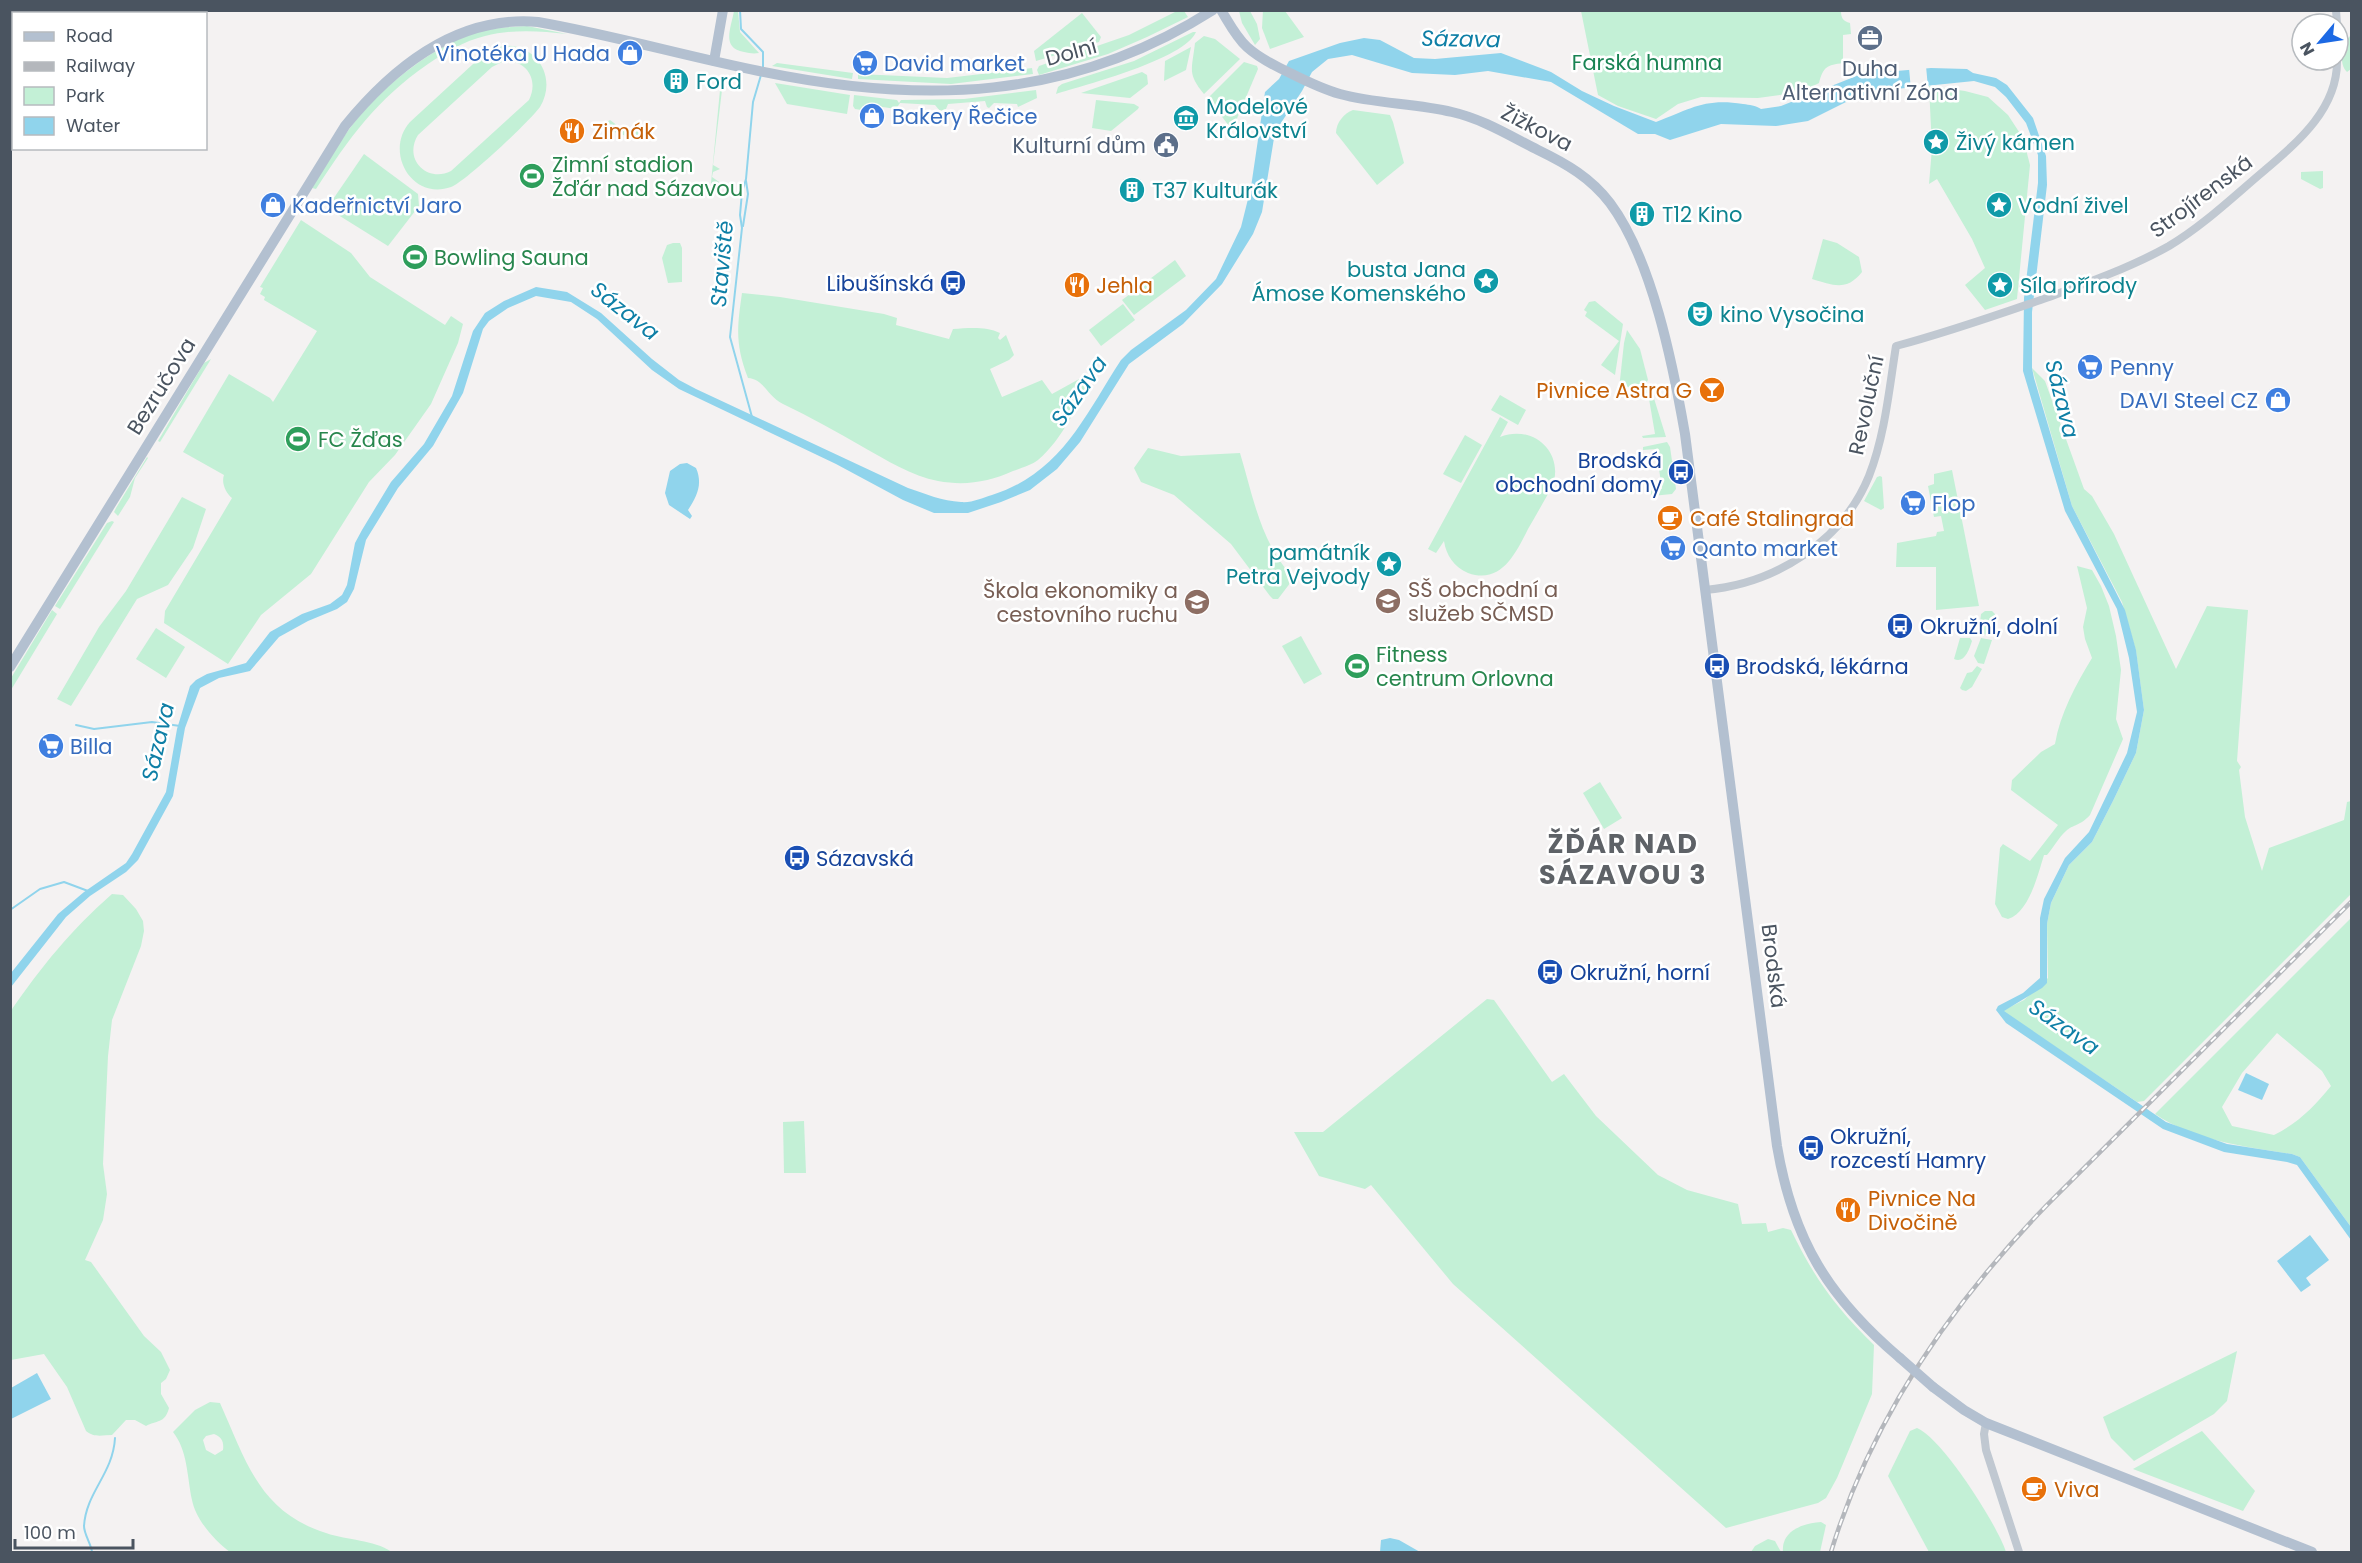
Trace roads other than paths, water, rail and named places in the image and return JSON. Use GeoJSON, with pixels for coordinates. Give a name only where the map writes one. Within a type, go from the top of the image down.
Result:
{"type":"FeatureCollection","features":[{"type":"Feature","properties":{"kind":"main road"},"geometry":{"type":"LineString","coordinates":[[714,61],[723,10]]}},
{"type":"Feature","properties":{"kind":"main road","name":"Dolní"},"geometry":{"type":"LineString","coordinates":[[714,61],[770,74],[853,87],[922,92],[1015,86],[1061,76],[1124,57],[1171,36],[1214,10]]}},
{"type":"Feature","properties":{"kind":"main road","name":"Žižkova"},"geometry":{"type":"LineString","coordinates":[[1221,10],[1247,47],[1282,70],[1316,86],[1343,94],[1415,104],[1475,118],[1557,159],[1593,183],[1622,220],[1640,258],[1671,364],[1685,434]]}},
{"type":"Feature","properties":{"kind":"main road","name":"Bezručova"},"geometry":{"type":"LineString","coordinates":[[10,667],[345,126],[373,93],[418,58],[450,38],[481,25],[513,20],[556,25],[714,61]]}},
{"type":"Feature","properties":{"kind":"main road","name":"Brodská"},"geometry":{"type":"LineString","coordinates":[[1685,434],[1777,1146],[1785,1186],[1796,1223],[1825,1278],[1852,1312],[1900,1358],[1933,1387],[1986,1423],[2312,1552]]}},
{"type":"Feature","properties":{"kind":"street","name":"Strojírenská"},"geometry":{"type":"LineString","coordinates":[[1896,346],[1950,332],[2013,310],[2142,260],[2170,245],[2211,215],[2274,162],[2320,116],[2333,88],[2335,72]]}},
{"type":"Feature","properties":{"kind":"street","name":"Revoluční"},"geometry":{"type":"LineString","coordinates":[[1705,590],[1757,580],[1801,558],[1832,532],[1844,518],[1869,476],[1883,429],[1896,346]]}},
{"type":"Feature","properties":{"kind":"street"},"geometry":{"type":"LineString","coordinates":[[1986,1423],[1984,1434],[1986,1450],[2019,1552]]}},
{"type":"Feature","properties":{"kind":"water"},"geometry":{"type":"Polygon","coordinates":[[[1364,38],[1380,40],[1414,58],[1435,59],[1501,53],[1551,72],[1582,91],[1656,122],[1698,106],[1718,102],[1752,105],[1761,109],[1781,106],[1874,69],[1883,69],[1885,72],[1931,68],[1967,69],[1973,73],[1996,78],[2007,85],[2033,118],[2046,156],[2047,185],[2032,312],[2034,378],[2072,506],[2125,610],[2136,650],[2144,710],[2136,753],[2113,801],[2092,842],[2069,865],[2051,903],[2047,924],[2047,983],[2004,1011],[2166,1122],[2227,1144],[2300,1157],[2351,1227],[2351,1240],[2297,1165],[2224,1152],[2163,1129],[2006,1023],[1996,1010],[1998,1006],[2023,993],[2040,978],[2040,918],[2044,899],[2065,858],[2089,832],[2127,753],[2137,712],[2129,658],[2117,609],[2065,511],[2023,371],[2024,298],[2038,183],[2038,155],[2026,123],[2006,97],[1995,87],[1974,81],[1886,90],[1886,96],[1854,98],[1808,121],[1776,126],[1721,124],[1670,140],[1655,134],[1638,134],[1551,82],[1488,71],[1455,75],[1412,73],[1352,55],[1328,59],[1312,72],[1275,132],[1262,212],[1253,234],[1222,284],[1183,324],[1129,364],[1080,442],[1057,469],[1030,490],[968,513],[934,513],[903,500],[836,464],[679,389],[652,370],[597,319],[571,302],[536,296],[508,308],[489,321],[483,329],[463,393],[433,446],[398,488],[366,540],[354,589],[347,602],[279,637],[250,671],[219,678],[200,688],[185,728],[173,796],[138,860],[126,872],[90,896],[66,917],[11,987],[11,973],[58,914],[84,892],[126,863],[132,854],[166,792],[177,729],[190,686],[207,674],[246,663],[270,632],[302,614],[330,604],[342,595],[347,585],[355,543],[391,482],[424,444],[452,396],[473,331],[485,313],[504,301],[536,287],[567,292],[601,313],[652,359],[679,380],[696,389],[908,488],[947,500],[965,502],[977,500],[1016,485],[1036,473],[1053,458],[1082,422],[1121,360],[1131,350],[1186,310],[1216,279],[1241,227],[1251,187],[1265,92],[1279,79],[1289,61],[1340,43],[1364,38]]]}},
{"type":"Feature","properties":{"kind":"water"},"geometry":{"type":"Polygon","coordinates":[[[687,463],[696,468],[699,479],[696,495],[688,510],[692,516],[690,519],[669,505],[665,493],[670,471],[680,464],[687,463]]]}},
{"type":"Feature","properties":{"kind":"water"},"geometry":{"type":"Polygon","coordinates":[[[2246,1073],[2269,1084],[2262,1100],[2238,1090],[2246,1073]]]}},
{"type":"Feature","properties":{"kind":"water"},"geometry":{"type":"Polygon","coordinates":[[[2310,1235],[2329,1260],[2306,1278],[2311,1285],[2301,1292],[2277,1261],[2310,1235]]]}},
{"type":"Feature","properties":{"kind":"water"},"geometry":{"type":"Polygon","coordinates":[[[37,1373],[51,1399],[11,1419],[11,1388],[37,1373]]]}},
{"type":"Feature","properties":{"kind":"water"},"geometry":{"type":"Polygon","coordinates":[[[1390,1538],[1399,1540],[1420,1552],[1380,1552],[1381,1540],[1390,1538]]]}},
{"type":"Feature","properties":{"kind":"waterway","name":"Staviště"},"geometry":{"type":"LineString","coordinates":[[740,10],[741,29],[763,52],[763,67]]}},
{"type":"Feature","properties":{"kind":"waterway","name":"Staviště"},"geometry":{"type":"LineString","coordinates":[[752,417],[730,337],[742,228],[740,215],[742,192],[746,179],[753,102],[761,75]]}},
{"type":"Feature","properties":{"kind":"waterway"},"geometry":{"type":"LineString","coordinates":[[743,226],[748,194],[746,181]]}},
{"type":"Feature","properties":{"kind":"waterway","name":"Sázava"},"geometry":{"type":"LineString","coordinates":[[76,725],[94,729],[152,722],[180,726]]}},
{"type":"Feature","properties":{"kind":"waterway"},"geometry":{"type":"LineString","coordinates":[[10,910],[40,889],[64,882],[88,891]]}},
{"type":"Feature","properties":{"kind":"waterway"},"geometry":{"type":"LineString","coordinates":[[92,1552],[84,1529],[86,1514],[89,1503],[110,1462],[115,1438]]}},
{"type":"Feature","properties":{"kind":"railway"},"geometry":{"type":"LineString","coordinates":[[1831,1552],[1868,1456],[1892,1410],[1918,1366],[1978,1282],[2047,1205],[2352,901]]}},
{"type":"Feature","properties":{"kind":"place","name":"Duha Alternativní Zóna"},"geometry":{"type":"Point","coordinates":[1870,38]}},
{"type":"Feature","properties":{"kind":"place","name":"Vinotéka U Hada"},"geometry":{"type":"Point","coordinates":[630,53]}},
{"type":"Feature","properties":{"kind":"place","name":"David market"},"geometry":{"type":"Point","coordinates":[865,63]}},
{"type":"Feature","properties":{"kind":"place","name":"Ford"},"geometry":{"type":"Point","coordinates":[676,81]}},
{"type":"Feature","properties":{"kind":"place","name":"Bakery Řečice"},"geometry":{"type":"Point","coordinates":[872,116]}},
{"type":"Feature","properties":{"kind":"place","name":"Modelové Království"},"geometry":{"type":"Point","coordinates":[1186,118]}},
{"type":"Feature","properties":{"kind":"place","name":"Zimák"},"geometry":{"type":"Point","coordinates":[572,131]}},
{"type":"Feature","properties":{"kind":"place","name":"Živý kámen"},"geometry":{"type":"Point","coordinates":[1936,142]}},
{"type":"Feature","properties":{"kind":"place","name":"Kulturní dům"},"geometry":{"type":"Point","coordinates":[1166,145]}},
{"type":"Feature","properties":{"kind":"place","name":"Zimní stadion Žďár nad Sázavou"},"geometry":{"type":"Point","coordinates":[532,176]}},
{"type":"Feature","properties":{"kind":"place","name":"T37 Kulturák"},"geometry":{"type":"Point","coordinates":[1132,190]}},
{"type":"Feature","properties":{"kind":"place","name":"Kadeřnictví Jaro"},"geometry":{"type":"Point","coordinates":[273,205]}},
{"type":"Feature","properties":{"kind":"place","name":"Vodní živel"},"geometry":{"type":"Point","coordinates":[1999,205]}},
{"type":"Feature","properties":{"kind":"place","name":"T12 Kino"},"geometry":{"type":"Point","coordinates":[1642,214]}},
{"type":"Feature","properties":{"kind":"place","name":"Bowling Sauna"},"geometry":{"type":"Point","coordinates":[415,257]}},
{"type":"Feature","properties":{"kind":"place","name":"busta Jana Ámose Komenského"},"geometry":{"type":"Point","coordinates":[1486,281]}},
{"type":"Feature","properties":{"kind":"place","name":"Libušínská"},"geometry":{"type":"Point","coordinates":[953,283]}},
{"type":"Feature","properties":{"kind":"place","name":"Jehla"},"geometry":{"type":"Point","coordinates":[1077,285]}},
{"type":"Feature","properties":{"kind":"place","name":"Síla přírody"},"geometry":{"type":"Point","coordinates":[2000,285]}},
{"type":"Feature","properties":{"kind":"place","name":"kino Vysočina"},"geometry":{"type":"Point","coordinates":[1700,314]}},
{"type":"Feature","properties":{"kind":"place","name":"Penny"},"geometry":{"type":"Point","coordinates":[2090,367]}},
{"type":"Feature","properties":{"kind":"place","name":"Pivnice Astra G"},"geometry":{"type":"Point","coordinates":[1712,390]}},
{"type":"Feature","properties":{"kind":"place","name":"DAVI Steel CZ"},"geometry":{"type":"Point","coordinates":[2278,400]}},
{"type":"Feature","properties":{"kind":"place","name":"FC Žďas"},"geometry":{"type":"Point","coordinates":[298,439]}},
{"type":"Feature","properties":{"kind":"place","name":"Brodská obchodní domy"},"geometry":{"type":"Point","coordinates":[1681,472]}},
{"type":"Feature","properties":{"kind":"place","name":"Flop"},"geometry":{"type":"Point","coordinates":[1913,503]}},
{"type":"Feature","properties":{"kind":"place","name":"Café Stalingrad"},"geometry":{"type":"Point","coordinates":[1670,518]}},
{"type":"Feature","properties":{"kind":"place","name":"Qanto market"},"geometry":{"type":"Point","coordinates":[1673,548]}},
{"type":"Feature","properties":{"kind":"place","name":"památník Petra Vejvody"},"geometry":{"type":"Point","coordinates":[1389,564]}},
{"type":"Feature","properties":{"kind":"place","name":"SŠ obchodní a služeb SČMSD"},"geometry":{"type":"Point","coordinates":[1388,601]}},
{"type":"Feature","properties":{"kind":"place","name":"Škola ekonomiky a cestovního ruchu"},"geometry":{"type":"Point","coordinates":[1197,602]}},
{"type":"Feature","properties":{"kind":"place","name":"Okružní, dolní"},"geometry":{"type":"Point","coordinates":[1900,626]}},
{"type":"Feature","properties":{"kind":"place","name":"Fitness centrum Orlovna"},"geometry":{"type":"Point","coordinates":[1357,666]}},
{"type":"Feature","properties":{"kind":"place","name":"Brodská, lékárna"},"geometry":{"type":"Point","coordinates":[1717,666]}},
{"type":"Feature","properties":{"kind":"place","name":"Billa"},"geometry":{"type":"Point","coordinates":[51,746]}},
{"type":"Feature","properties":{"kind":"place","name":"Sázavská"},"geometry":{"type":"Point","coordinates":[797,858]}},
{"type":"Feature","properties":{"kind":"place","name":"Okružní, horní"},"geometry":{"type":"Point","coordinates":[1550,972]}},
{"type":"Feature","properties":{"kind":"place","name":"Okružní, rozcestí Hamry"},"geometry":{"type":"Point","coordinates":[1811,1148]}},
{"type":"Feature","properties":{"kind":"place","name":"Pivnice Na Divočině"},"geometry":{"type":"Point","coordinates":[1848,1210]}},
{"type":"Feature","properties":{"kind":"place","name":"Viva"},"geometry":{"type":"Point","coordinates":[2034,1489]}},
{"type":"Feature","properties":{"kind":"district","name":"ŽĎÁR NAD SÁZAVOU 3"},"geometry":{"type":"Point","coordinates":[1623,858]}},
{"type":"Feature","properties":{"kind":"park label","name":"Farská humna"},"geometry":{"type":"Point","coordinates":[1647,62]}}]}
